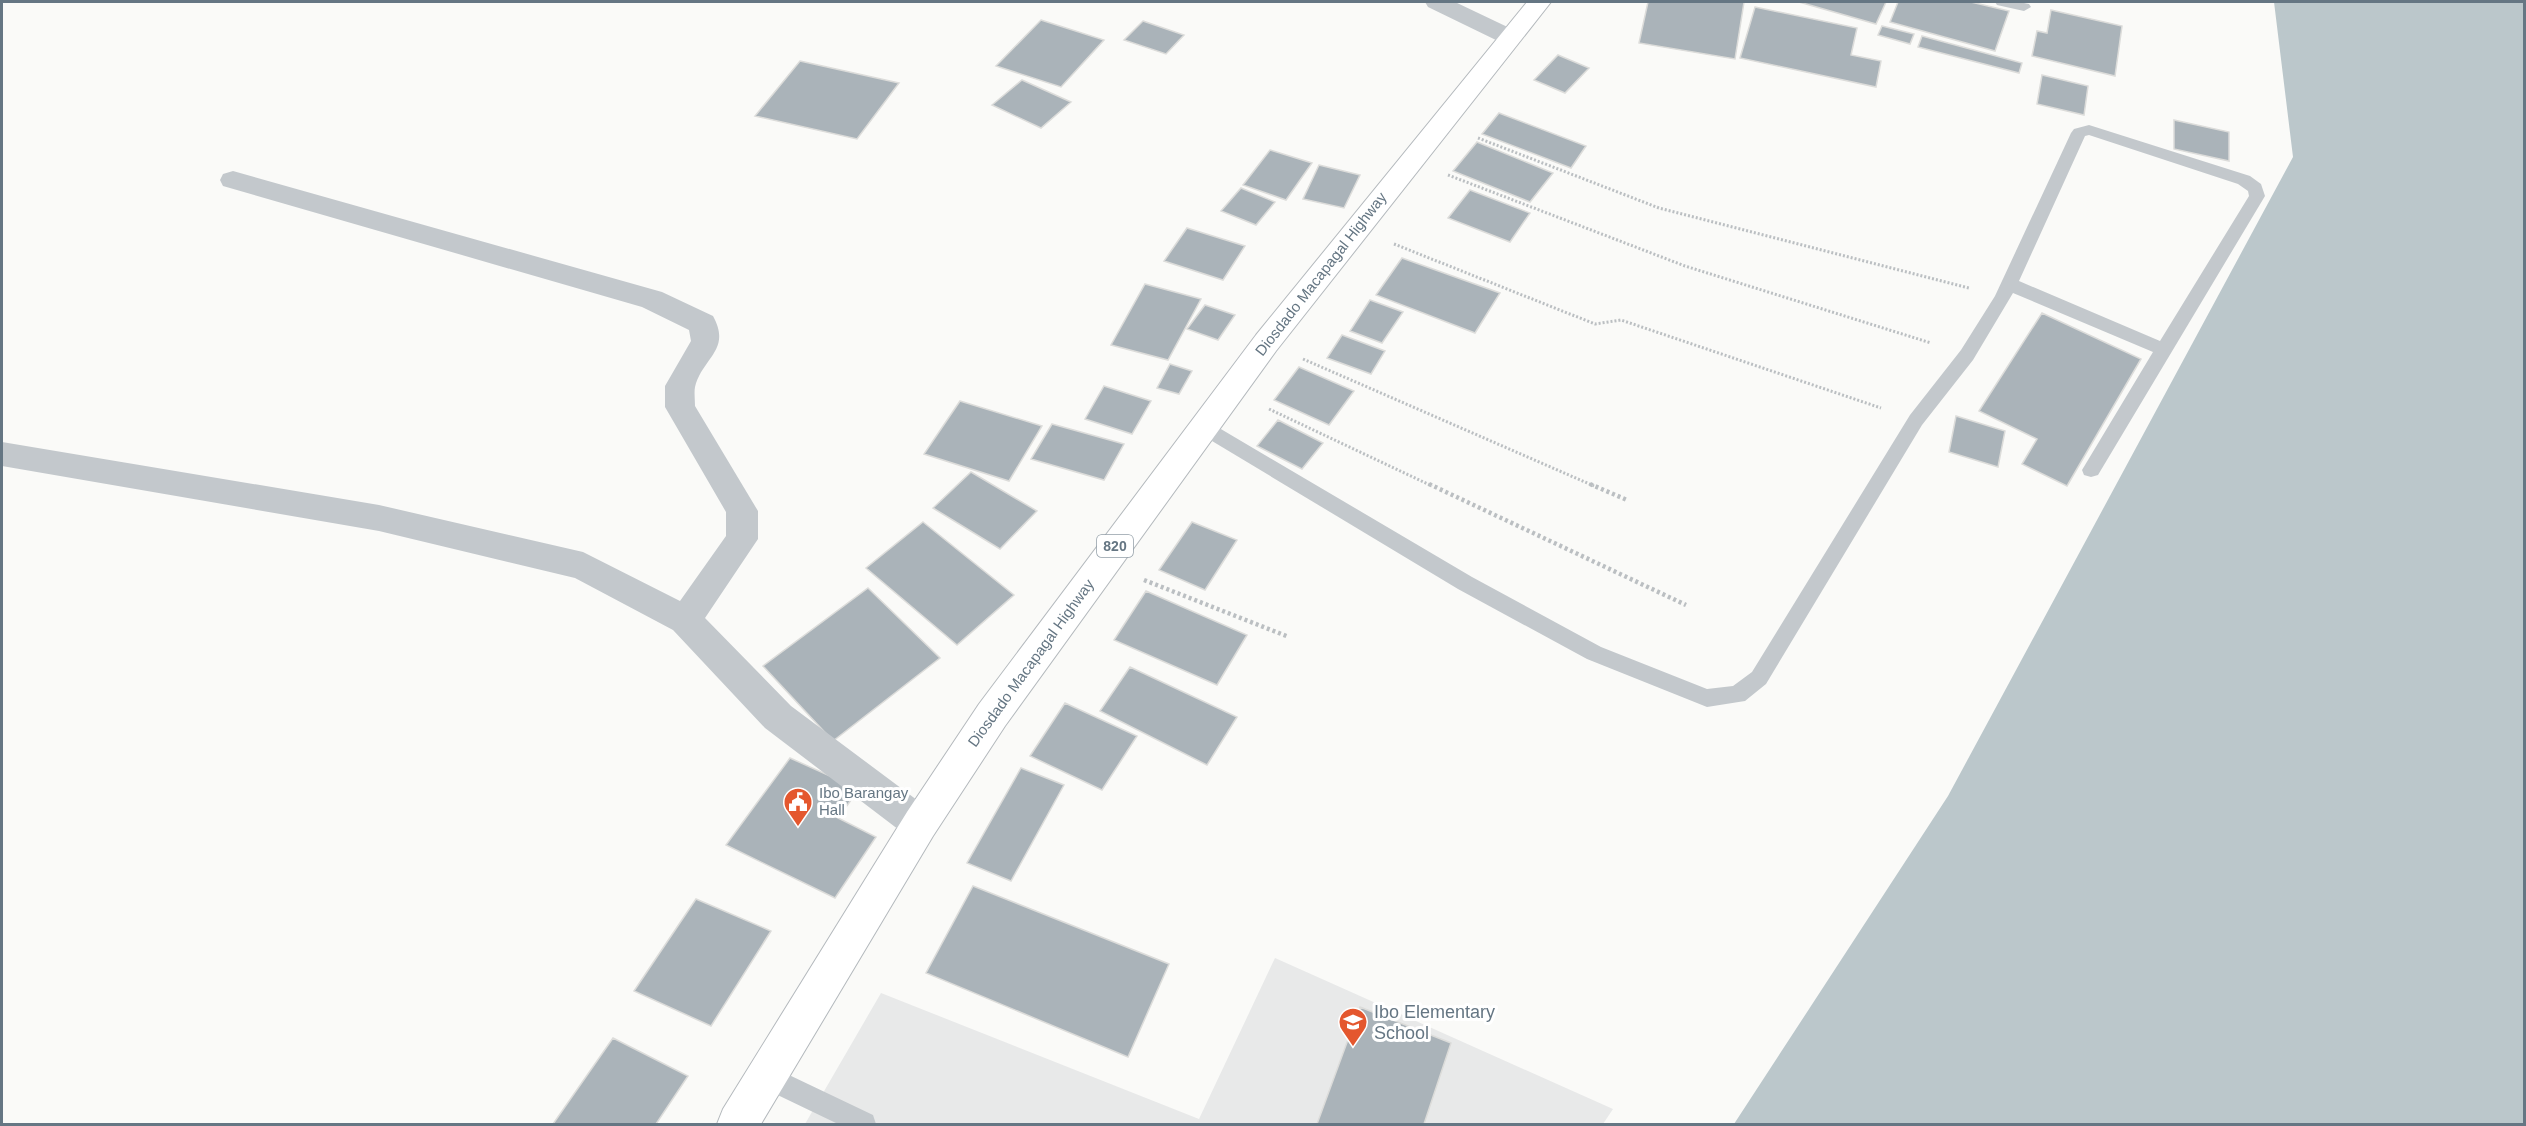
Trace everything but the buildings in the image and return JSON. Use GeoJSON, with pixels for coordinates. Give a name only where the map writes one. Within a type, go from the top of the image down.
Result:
{"type":"FeatureCollection","features":[{"type":"Feature","properties":{"kind":"highway","name":"Diosdado Macapagal Highway"},"geometry":{"type":"LineString","coordinates":[[738,1125],[920,824],[992,715],[1266,343],[1539,2]]}},
{"type":"Feature","properties":{"kind":"street"},"geometry":{"type":"LineString","coordinates":[[1437,2],[1509,37]]}},
{"type":"Feature","properties":{"kind":"street"},"geometry":{"type":"LineString","coordinates":[[233,180],[652,299],[703,324],[706,341],[680,386],[680,407],[742,511],[742,539],[685,620]]}},
{"type":"Feature","properties":{"kind":"street"},"geometry":{"type":"LineString","coordinates":[[2,453],[379,518],[583,566],[685,620],[778,717],[920,824]]}},
{"type":"Feature","properties":{"kind":"lane"},"geometry":{"type":"LineString","coordinates":[[2002,2],[2024,7]]}},
{"type":"Feature","properties":{"kind":"lane"},"geometry":{"type":"LineString","coordinates":[[1203,427],[1465,583],[1584,647],[1707,698],[1738,695],[1759,678],[1916,420],[1967,355],[2006,290],[2079,133],[2089,130],[2244,180],[2255,188],[2257,196],[2091,470]]}},
{"type":"Feature","properties":{"kind":"lane"},"geometry":{"type":"LineString","coordinates":[[2006,290],[2165,350]]}},
{"type":"Feature","properties":{"kind":"lane"},"geometry":{"type":"LineString","coordinates":[[766,1076],[864,1125]]}},
{"type":"Feature","properties":{"kind":"path"},"geometry":{"type":"LineString","coordinates":[[1441,123],[1659,208],[2006,290]]}},
{"type":"Feature","properties":{"kind":"path"},"geometry":{"type":"LineString","coordinates":[[1411,161],[1685,266],[1967,355]]}},
{"type":"Feature","properties":{"kind":"path"},"geometry":{"type":"LineString","coordinates":[[1357,229],[1595,324],[1621,320],[1916,420]]}},
{"type":"Feature","properties":{"kind":"path"},"geometry":{"type":"LineString","coordinates":[[1266,343],[1627,500]]}},
{"type":"Feature","properties":{"kind":"path"},"geometry":{"type":"LineString","coordinates":[[1231,391],[1686,605]]}},
{"type":"Feature","properties":{"kind":"path"},"geometry":{"type":"LineString","coordinates":[[1102,564],[1289,637]]}},
{"type":"Feature","properties":{"kind":"shaded area"},"geometry":{"type":"Polygon","coordinates":[[[2274,2],[2524,2],[2524,1124],[1734,1124],[1948,796],[2293,157],[2274,2]]]}},
{"type":"Feature","properties":{"kind":"shaded area","name":"Ibo Elementary School"},"geometry":{"type":"Polygon","coordinates":[[[1275,958],[1613,1109],[1603,1124],[805,1124],[881,993],[1199,1119],[1275,958]]]}},
{"type":"Feature","properties":{"kind":"place","name":"Ibo Barangay Hall"},"geometry":{"type":"Point","coordinates":[798,828]}},
{"type":"Feature","properties":{"kind":"place","name":"Ibo Elementary School"},"geometry":{"type":"Point","coordinates":[1353,1048]}}]}
